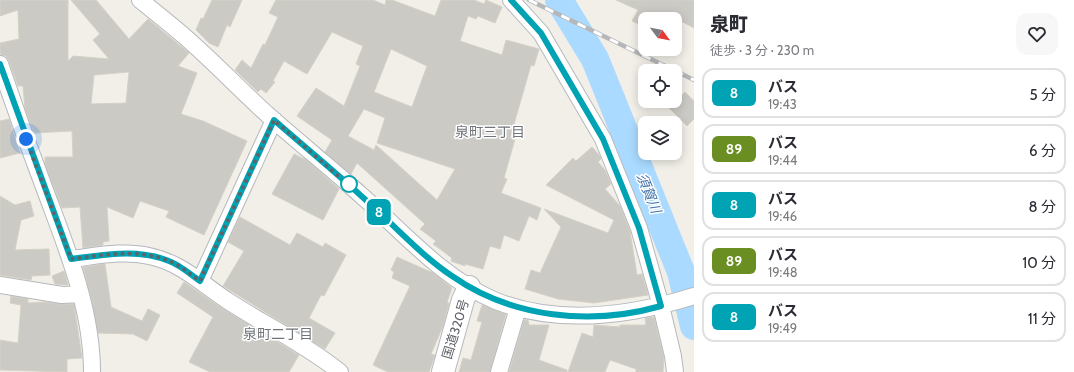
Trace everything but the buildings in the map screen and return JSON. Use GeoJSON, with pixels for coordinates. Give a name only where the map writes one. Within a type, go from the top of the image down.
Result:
{"type":"FeatureCollection","features":[{"type":"Feature","properties":{"kind":"street"},"geometry":{"type":"LineString","coordinates":[[140,0],[185,36],[274,120],[362,196],[421,250],[451,276],[469,287],[496,300],[518,308],[559,316],[615,314],[666,305],[694,296]]}},
{"type":"Feature","properties":{"kind":"street"},"geometry":{"type":"LineString","coordinates":[[511,0],[541,33],[603,139],[639,228],[666,305],[675,372]]}},
{"type":"Feature","properties":{"kind":"street"},"geometry":{"type":"LineString","coordinates":[[0,64],[6,104],[71,259],[81,294],[92,350],[92,372]]}},
{"type":"Feature","properties":{"kind":"street"},"geometry":{"type":"LineString","coordinates":[[200,281],[274,120]]}},
{"type":"Feature","properties":{"kind":"street"},"geometry":{"type":"LineString","coordinates":[[71,259],[123,252],[170,261],[228,301],[324,358],[340,372]]}},
{"type":"Feature","properties":{"kind":"street"},"geometry":{"type":"LineString","coordinates":[[0,285],[62,295],[81,294]]}},
{"type":"Feature","properties":{"kind":"street","name":"国道320号"},"geometry":{"type":"LineString","coordinates":[[442,372],[463,300],[469,287]]}},
{"type":"Feature","properties":{"kind":"street"},"geometry":{"type":"LineString","coordinates":[[499,372],[518,308]]}},
{"type":"Feature","properties":{"kind":"waterway","name":"須賀川"},"geometry":{"type":"LineString","coordinates":[[559,0],[595,59],[681,272],[694,326]]}},
{"type":"Feature","properties":{"kind":"railway"},"geometry":{"type":"LineString","coordinates":[[529,0],[694,80]]}},
{"type":"Feature","properties":{"kind":"bus line","name":"8"},"geometry":{"type":"LineString","coordinates":[[0,64],[32,156],[71,259],[123,252],[149,256],[170,261],[200,281],[274,120],[451,276],[469,287],[496,300],[518,308],[559,316],[615,314],[661,306],[639,228],[603,139],[541,33],[512,3],[511,0]]}},
{"type":"Feature","properties":{"kind":"district","name":"泉町三丁目"},"geometry":{"type":"Point","coordinates":[490,132]}},
{"type":"Feature","properties":{"kind":"district","name":"泉町二丁目"},"geometry":{"type":"Point","coordinates":[278,334]}},
{"type":"Feature","properties":{"kind":"route"},"geometry":{"type":"LineString","coordinates":[[26,139],[71,259],[123,252],[149,256],[170,261],[200,281],[274,120],[352,188],[349,184]]}}]}
